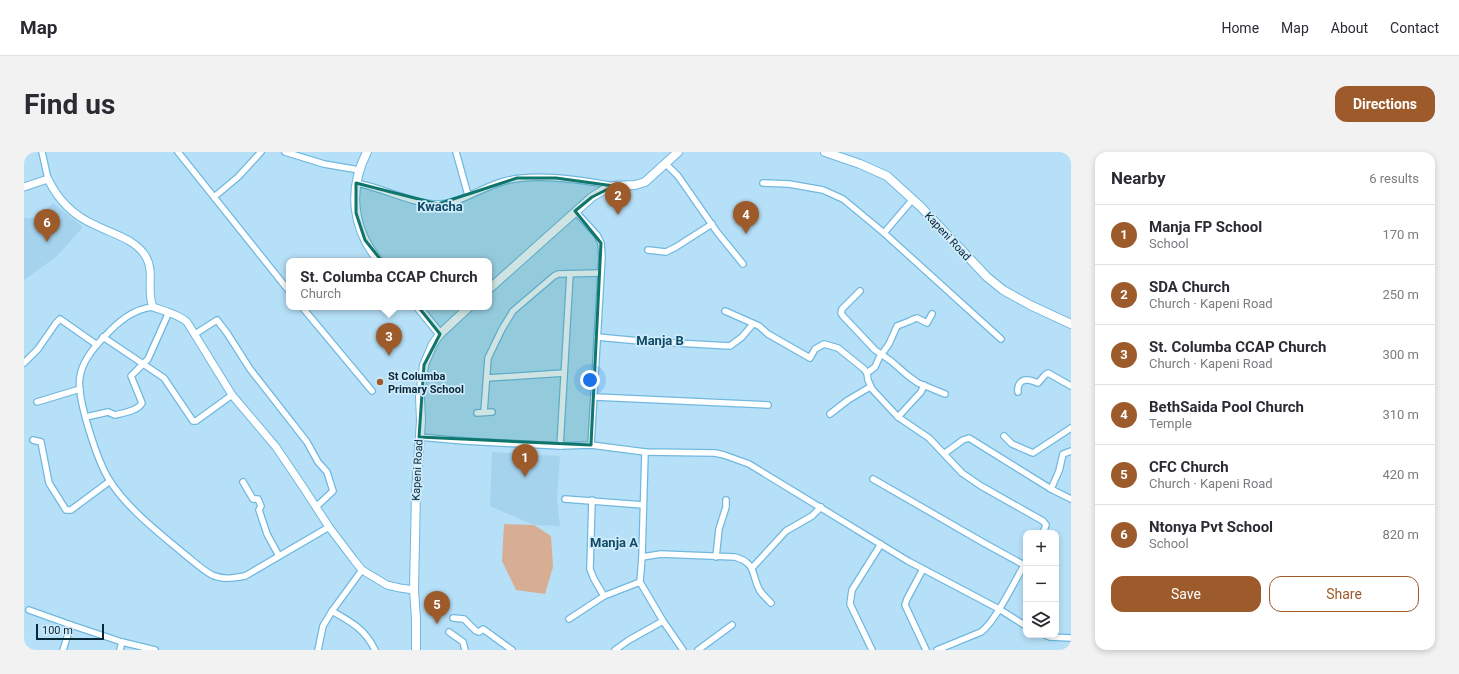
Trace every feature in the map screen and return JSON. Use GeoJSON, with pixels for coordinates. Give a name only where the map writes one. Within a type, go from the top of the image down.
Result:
{"type":"FeatureCollection","features":[{"type":"Feature","properties":{"kind":"main road"},"geometry":{"type":"LineString","coordinates":[[368,152],[359,170],[356,183],[355,204],[360,231],[377,258]]}},
{"type":"Feature","properties":{"kind":"main road"},"geometry":{"type":"LineString","coordinates":[[492,286],[592,197],[614,186],[635,185],[646,182],[678,152]]}},
{"type":"Feature","properties":{"kind":"main road","name":"Kapeni Road"},"geometry":{"type":"LineString","coordinates":[[825,152],[860,164],[888,176],[913,199],[987,278],[1030,305],[1071,324]]}},
{"type":"Feature","properties":{"kind":"main road"},"geometry":{"type":"LineString","coordinates":[[420,310],[440,334]]}},
{"type":"Feature","properties":{"kind":"main road","name":"Kapeni Road"},"geometry":{"type":"LineString","coordinates":[[416,650],[414,590],[416,492],[421,421],[420,396],[424,365],[433,344],[440,334],[466,310]]}},
{"type":"Feature","properties":{"kind":"street"},"geometry":{"type":"LineString","coordinates":[[42,152],[48,179],[56,193],[71,211],[94,225],[132,242],[141,250],[150,267],[150,301],[153,307]]}},
{"type":"Feature","properties":{"kind":"street"},"geometry":{"type":"LineString","coordinates":[[178,152],[286,286]]}},
{"type":"Feature","properties":{"kind":"street"},"geometry":{"type":"LineString","coordinates":[[214,197],[238,177],[261,152]]}},
{"type":"Feature","properties":{"kind":"street"},"geometry":{"type":"LineString","coordinates":[[285,152],[324,164],[359,170]]}},
{"type":"Feature","properties":{"kind":"street"},"geometry":{"type":"LineString","coordinates":[[456,152],[468,195]]}},
{"type":"Feature","properties":{"kind":"street"},"geometry":{"type":"LineString","coordinates":[[666,163],[678,176],[743,264]]}},
{"type":"Feature","properties":{"kind":"street"},"geometry":{"type":"LineString","coordinates":[[356,183],[421,201],[438,204],[448,203],[504,181],[517,178],[556,178],[614,186]]}},
{"type":"Feature","properties":{"kind":"street"},"geometry":{"type":"LineString","coordinates":[[24,187],[48,179]]}},
{"type":"Feature","properties":{"kind":"street"},"geometry":{"type":"LineString","coordinates":[[763,183],[789,184],[823,190],[847,202],[884,233],[1001,339]]}},
{"type":"Feature","properties":{"kind":"street"},"geometry":{"type":"LineString","coordinates":[[884,233],[913,199]]}},
{"type":"Feature","properties":{"kind":"street"},"geometry":{"type":"LineString","coordinates":[[575,211],[597,235],[601,244],[602,256],[595,397],[591,445]]}},
{"type":"Feature","properties":{"kind":"street"},"geometry":{"type":"LineString","coordinates":[[648,250],[666,252],[676,248],[712,224]]}},
{"type":"Feature","properties":{"kind":"street"},"geometry":{"type":"LineString","coordinates":[[484,412],[488,358],[505,322],[513,311],[548,279],[558,274],[600,273]]}},
{"type":"Feature","properties":{"kind":"street"},"geometry":{"type":"LineString","coordinates":[[560,446],[570,274]]}},
{"type":"Feature","properties":{"kind":"street"},"geometry":{"type":"LineString","coordinates":[[860,290],[842,309],[841,312],[867,342],[907,375],[918,383],[944,394]]}},
{"type":"Feature","properties":{"kind":"street"},"geometry":{"type":"LineString","coordinates":[[329,527],[245,576],[236,578],[220,578],[200,567],[138,514],[110,481],[102,468],[86,417],[80,389],[81,372],[87,358],[103,337],[121,320],[139,310],[153,307],[169,312],[183,319],[195,334],[232,395],[276,447],[329,527],[362,570],[392,587],[414,590]]}},
{"type":"Feature","properties":{"kind":"street"},"geometry":{"type":"LineString","coordinates":[[304,310],[372,391]]}},
{"type":"Feature","properties":{"kind":"street"},"geometry":{"type":"LineString","coordinates":[[725,311],[759,326],[768,334],[810,358],[815,349],[824,344],[838,348],[867,373],[870,387],[898,417],[929,438],[945,453],[958,470],[969,478],[1043,521],[1046,525],[1044,530]]}},
{"type":"Feature","properties":{"kind":"street"},"geometry":{"type":"LineString","coordinates":[[86,417],[108,412],[115,415],[136,409],[140,406],[142,403],[132,376],[144,364],[169,312]]}},
{"type":"Feature","properties":{"kind":"street"},"geometry":{"type":"LineString","coordinates":[[867,373],[875,367],[897,326],[915,318],[927,323],[932,314]]}},
{"type":"Feature","properties":{"kind":"street"},"geometry":{"type":"LineString","coordinates":[[24,363],[38,349],[60,319],[97,345]]}},
{"type":"Feature","properties":{"kind":"street"},"geometry":{"type":"LineString","coordinates":[[195,334],[217,320],[228,333],[250,369],[307,442],[318,462],[327,472],[333,491],[316,507]]}},
{"type":"Feature","properties":{"kind":"street"},"geometry":{"type":"LineString","coordinates":[[597,337],[730,346],[742,337],[753,324]]}},
{"type":"Feature","properties":{"kind":"street"},"geometry":{"type":"LineString","coordinates":[[103,337],[164,378],[193,421],[196,421],[232,395]]}},
{"type":"Feature","properties":{"kind":"street"},"geometry":{"type":"LineString","coordinates":[[487,378],[564,373]]}},
{"type":"Feature","properties":{"kind":"street"},"geometry":{"type":"LineString","coordinates":[[1018,392],[1019,384],[1024,380],[1038,383],[1045,374],[1048,373],[1071,386]]}},
{"type":"Feature","properties":{"kind":"street"},"geometry":{"type":"LineString","coordinates":[[898,417],[921,392],[924,385]]}},
{"type":"Feature","properties":{"kind":"street"},"geometry":{"type":"LineString","coordinates":[[830,414],[848,400],[870,387]]}},
{"type":"Feature","properties":{"kind":"street"},"geometry":{"type":"LineString","coordinates":[[37,402],[80,389]]}},
{"type":"Feature","properties":{"kind":"street"},"geometry":{"type":"LineString","coordinates":[[595,397],[768,405]]}},
{"type":"Feature","properties":{"kind":"street"},"geometry":{"type":"LineString","coordinates":[[477,413],[492,412]]}},
{"type":"Feature","properties":{"kind":"street"},"geometry":{"type":"LineString","coordinates":[[1004,436],[1012,444],[1033,453],[1071,428]]}},
{"type":"Feature","properties":{"kind":"street"},"geometry":{"type":"LineString","coordinates":[[419,437],[560,446],[591,445],[645,452],[702,452],[724,455],[749,464],[923,569],[999,609],[1023,624]]}},
{"type":"Feature","properties":{"kind":"street"},"geometry":{"type":"LineString","coordinates":[[945,453],[963,440],[969,438],[1051,489],[1071,499]]}},
{"type":"Feature","properties":{"kind":"street"},"geometry":{"type":"LineString","coordinates":[[33,440],[41,442],[49,484],[66,510],[71,510],[110,481]]}},
{"type":"Feature","properties":{"kind":"street"},"geometry":{"type":"LineString","coordinates":[[1051,489],[1059,471],[1064,454],[1071,451]]}},
{"type":"Feature","properties":{"kind":"street"},"geometry":{"type":"LineString","coordinates":[[645,452],[640,582],[663,621],[683,650]]}},
{"type":"Feature","properties":{"kind":"street"},"geometry":{"type":"LineString","coordinates":[[872,479],[984,543],[1023,562]]}},
{"type":"Feature","properties":{"kind":"street"},"geometry":{"type":"LineString","coordinates":[[243,482],[253,499],[258,499],[261,506],[259,510],[263,522],[278,556]]}},
{"type":"Feature","properties":{"kind":"street"},"geometry":{"type":"LineString","coordinates":[[565,499],[643,505]]}},
{"type":"Feature","properties":{"kind":"street"},"geometry":{"type":"LineString","coordinates":[[592,500],[590,569],[604,596]]}},
{"type":"Feature","properties":{"kind":"street"},"geometry":{"type":"LineString","coordinates":[[716,557],[719,530],[726,507],[726,500]]}},
{"type":"Feature","properties":{"kind":"street"},"geometry":{"type":"LineString","coordinates":[[752,568],[786,531],[812,516],[822,507]]}},
{"type":"Feature","properties":{"kind":"street"},"geometry":{"type":"LineString","coordinates":[[872,650],[850,604],[850,598],[852,590],[881,544]]}},
{"type":"Feature","properties":{"kind":"street"},"geometry":{"type":"LineString","coordinates":[[642,557],[661,554],[740,558],[750,564],[760,591],[771,603]]}},
{"type":"Feature","properties":{"kind":"street"},"geometry":{"type":"LineString","coordinates":[[937,650],[986,628],[999,609],[1023,566]]}},
{"type":"Feature","properties":{"kind":"street"},"geometry":{"type":"LineString","coordinates":[[923,569],[906,599],[905,605],[926,650]]}},
{"type":"Feature","properties":{"kind":"street"},"geometry":{"type":"LineString","coordinates":[[318,650],[323,626],[362,570]]}},
{"type":"Feature","properties":{"kind":"street"},"geometry":{"type":"LineString","coordinates":[[569,619],[604,596],[640,582]]}},
{"type":"Feature","properties":{"kind":"street"},"geometry":{"type":"LineString","coordinates":[[29,610],[122,642],[155,650]]}},
{"type":"Feature","properties":{"kind":"street"},"geometry":{"type":"LineString","coordinates":[[332,611],[362,630],[375,650]]}},
{"type":"Feature","properties":{"kind":"street"},"geometry":{"type":"LineString","coordinates":[[453,618],[464,619],[476,631],[479,632],[483,630],[512,650]]}},
{"type":"Feature","properties":{"kind":"street"},"geometry":{"type":"LineString","coordinates":[[615,650],[629,640],[663,621]]}},
{"type":"Feature","properties":{"kind":"street"},"geometry":{"type":"LineString","coordinates":[[63,650],[71,625]]}},
{"type":"Feature","properties":{"kind":"street"},"geometry":{"type":"LineString","coordinates":[[698,650],[732,625]]}},
{"type":"Feature","properties":{"kind":"street"},"geometry":{"type":"LineString","coordinates":[[449,632],[463,642],[466,650]]}},
{"type":"Feature","properties":{"kind":"street"},"geometry":{"type":"LineString","coordinates":[[1059,637],[1071,638]]}},
{"type":"Feature","properties":{"kind":"street"},"geometry":{"type":"LineString","coordinates":[[120,650],[122,642]]}},
{"type":"Feature","properties":{"kind":"highlighted area"},"geometry":{"type":"Polygon","coordinates":[[[517,178],[556,178],[614,186],[592,197],[575,211],[601,243],[591,445],[419,437],[424,365],[440,334],[365,240],[356,213],[356,183],[438,204],[517,178]]]}},
{"type":"Feature","properties":{"kind":"shaded area"},"geometry":{"type":"Polygon","coordinates":[[[53,203],[83,227],[57,256],[24,280],[24,218],[36,218],[53,203]]]}},
{"type":"Feature","properties":{"kind":"shaded area"},"geometry":{"type":"Polygon","coordinates":[[[492,452],[560,456],[557,498],[560,526],[534,525],[490,506],[492,452]]]}},
{"type":"Feature","properties":{"kind":"shaded area"},"geometry":{"type":"Polygon","coordinates":[[[504,524],[534,525],[551,536],[553,567],[545,594],[516,590],[502,561],[504,524]]]}},
{"type":"Feature","properties":{"kind":"place","name":"SDA Church"},"geometry":{"type":"Point","coordinates":[618,215]}},
{"type":"Feature","properties":{"kind":"place","name":"BethSaida Pool Church"},"geometry":{"type":"Point","coordinates":[746,234]}},
{"type":"Feature","properties":{"kind":"place","name":"Ntonya Pvt School"},"geometry":{"type":"Point","coordinates":[47,242]}},
{"type":"Feature","properties":{"kind":"place","name":"St. Columba CCAP Church"},"geometry":{"type":"Point","coordinates":[389,356]}},
{"type":"Feature","properties":{"kind":"place","name":"St Columba Primary School"},"geometry":{"type":"Point","coordinates":[380,382]}},
{"type":"Feature","properties":{"kind":"place","name":"Manja FP School"},"geometry":{"type":"Point","coordinates":[525,477]}},
{"type":"Feature","properties":{"kind":"place","name":"CFC Church"},"geometry":{"type":"Point","coordinates":[437,624]}},
{"type":"Feature","properties":{"kind":"district","name":"Kwacha"},"geometry":{"type":"Point","coordinates":[440,206]}},
{"type":"Feature","properties":{"kind":"district","name":"Manja B"},"geometry":{"type":"Point","coordinates":[660,340]}},
{"type":"Feature","properties":{"kind":"district","name":"Manja A"},"geometry":{"type":"Point","coordinates":[614,542]}}]}
